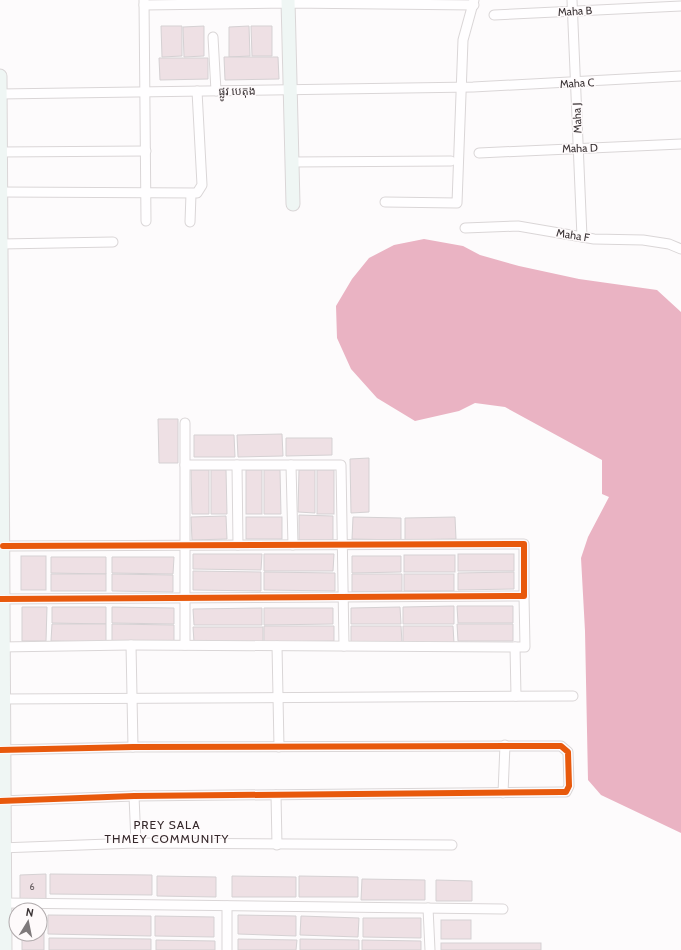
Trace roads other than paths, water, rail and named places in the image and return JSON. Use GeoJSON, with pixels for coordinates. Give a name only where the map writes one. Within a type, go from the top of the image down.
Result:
{"type":"FeatureCollection","features":[{"type":"Feature","properties":{"kind":"street","name":"Maha J"},"geometry":{"type":"LineString","coordinates":[[572,0],[582,237]]}},
{"type":"Feature","properties":{"kind":"street"},"geometry":{"type":"LineString","coordinates":[[146,221],[144,2],[474,3],[463,40],[457,204],[385,202]]}},
{"type":"Feature","properties":{"kind":"street"},"geometry":{"type":"LineString","coordinates":[[288,2],[293,204]]}},
{"type":"Feature","properties":{"kind":"street","name":"Maha B"},"geometry":{"type":"LineString","coordinates":[[494,15],[681,6]]}},
{"type":"Feature","properties":{"kind":"street"},"geometry":{"type":"LineString","coordinates":[[213,37],[216,91]]}},
{"type":"Feature","properties":{"kind":"street"},"geometry":{"type":"LineString","coordinates":[[0,76],[1,532],[3,546],[2,848],[5,903],[3,942]]}},
{"type":"Feature","properties":{"kind":"street","name":"Maha C"},"geometry":{"type":"LineString","coordinates":[[474,87],[576,83],[681,76]]}},
{"type":"Feature","properties":{"kind":"street","name":"ផ្លូវ បេតុង"},"geometry":{"type":"LineString","coordinates":[[0,94],[474,87]]}},
{"type":"Feature","properties":{"kind":"street"},"geometry":{"type":"LineString","coordinates":[[0,192],[197,193],[202,185],[197,91]]}},
{"type":"Feature","properties":{"kind":"street","name":"Maha D"},"geometry":{"type":"LineString","coordinates":[[479,153],[681,144]]}},
{"type":"Feature","properties":{"kind":"street"},"geometry":{"type":"LineString","coordinates":[[0,152],[146,152]]}},
{"type":"Feature","properties":{"kind":"street"},"geometry":{"type":"LineString","coordinates":[[292,162],[451,161]]}},
{"type":"Feature","properties":{"kind":"street"},"geometry":{"type":"LineString","coordinates":[[190,222],[191,194]]}},
{"type":"Feature","properties":{"kind":"street","name":"Maha F"},"geometry":{"type":"LineString","coordinates":[[464,228],[518,226],[594,239],[643,240],[669,244],[681,249]]}},
{"type":"Feature","properties":{"kind":"street"},"geometry":{"type":"LineString","coordinates":[[0,240],[113,242]]}},
{"type":"Feature","properties":{"kind":"street"},"geometry":{"type":"LineString","coordinates":[[185,423],[185,645]]}},
{"type":"Feature","properties":{"kind":"street"},"geometry":{"type":"LineString","coordinates":[[185,465],[341,465],[344,646]]}},
{"type":"Feature","properties":{"kind":"street"},"geometry":{"type":"LineString","coordinates":[[237,465],[238,545]]}},
{"type":"Feature","properties":{"kind":"street"},"geometry":{"type":"LineString","coordinates":[[291,465],[293,545]]}},
{"type":"Feature","properties":{"kind":"street"},"geometry":{"type":"LineString","coordinates":[[2,647],[185,645],[525,647],[524,544],[3,546]]}},
{"type":"Feature","properties":{"kind":"street"},"geometry":{"type":"LineString","coordinates":[[2,599],[524,596]]}},
{"type":"Feature","properties":{"kind":"street"},"geometry":{"type":"LineString","coordinates":[[132,645],[133,747]]}},
{"type":"Feature","properties":{"kind":"street"},"geometry":{"type":"LineString","coordinates":[[277,646],[279,747]]}},
{"type":"Feature","properties":{"kind":"street"},"geometry":{"type":"LineString","coordinates":[[515,647],[516,696]]}},
{"type":"Feature","properties":{"kind":"street"},"geometry":{"type":"LineString","coordinates":[[2,699],[278,699],[573,696]]}},
{"type":"Feature","properties":{"kind":"street"},"geometry":{"type":"LineString","coordinates":[[503,793],[505,745]]}},
{"type":"Feature","properties":{"kind":"street"},"geometry":{"type":"LineString","coordinates":[[2,750],[133,747],[561,746],[568,752],[569,786],[566,792],[134,796],[2,801]]}},
{"type":"Feature","properties":{"kind":"street"},"geometry":{"type":"LineString","coordinates":[[276,795],[277,845]]}},
{"type":"Feature","properties":{"kind":"street"},"geometry":{"type":"LineString","coordinates":[[134,796],[136,843]]}},
{"type":"Feature","properties":{"kind":"street"},"geometry":{"type":"LineString","coordinates":[[2,848],[136,843],[452,845]]}},
{"type":"Feature","properties":{"kind":"street"},"geometry":{"type":"LineString","coordinates":[[5,903],[503,909]]}},
{"type":"Feature","properties":{"kind":"street"},"geometry":{"type":"LineString","coordinates":[[227,950],[228,906]]}},
{"type":"Feature","properties":{"kind":"street"},"geometry":{"type":"LineString","coordinates":[[428,908],[430,950]]}},
{"type":"Feature","properties":{"kind":"district","name":"PREY SALA THMEY COMMUNITY"},"geometry":{"type":"Point","coordinates":[167,832]}}]}
